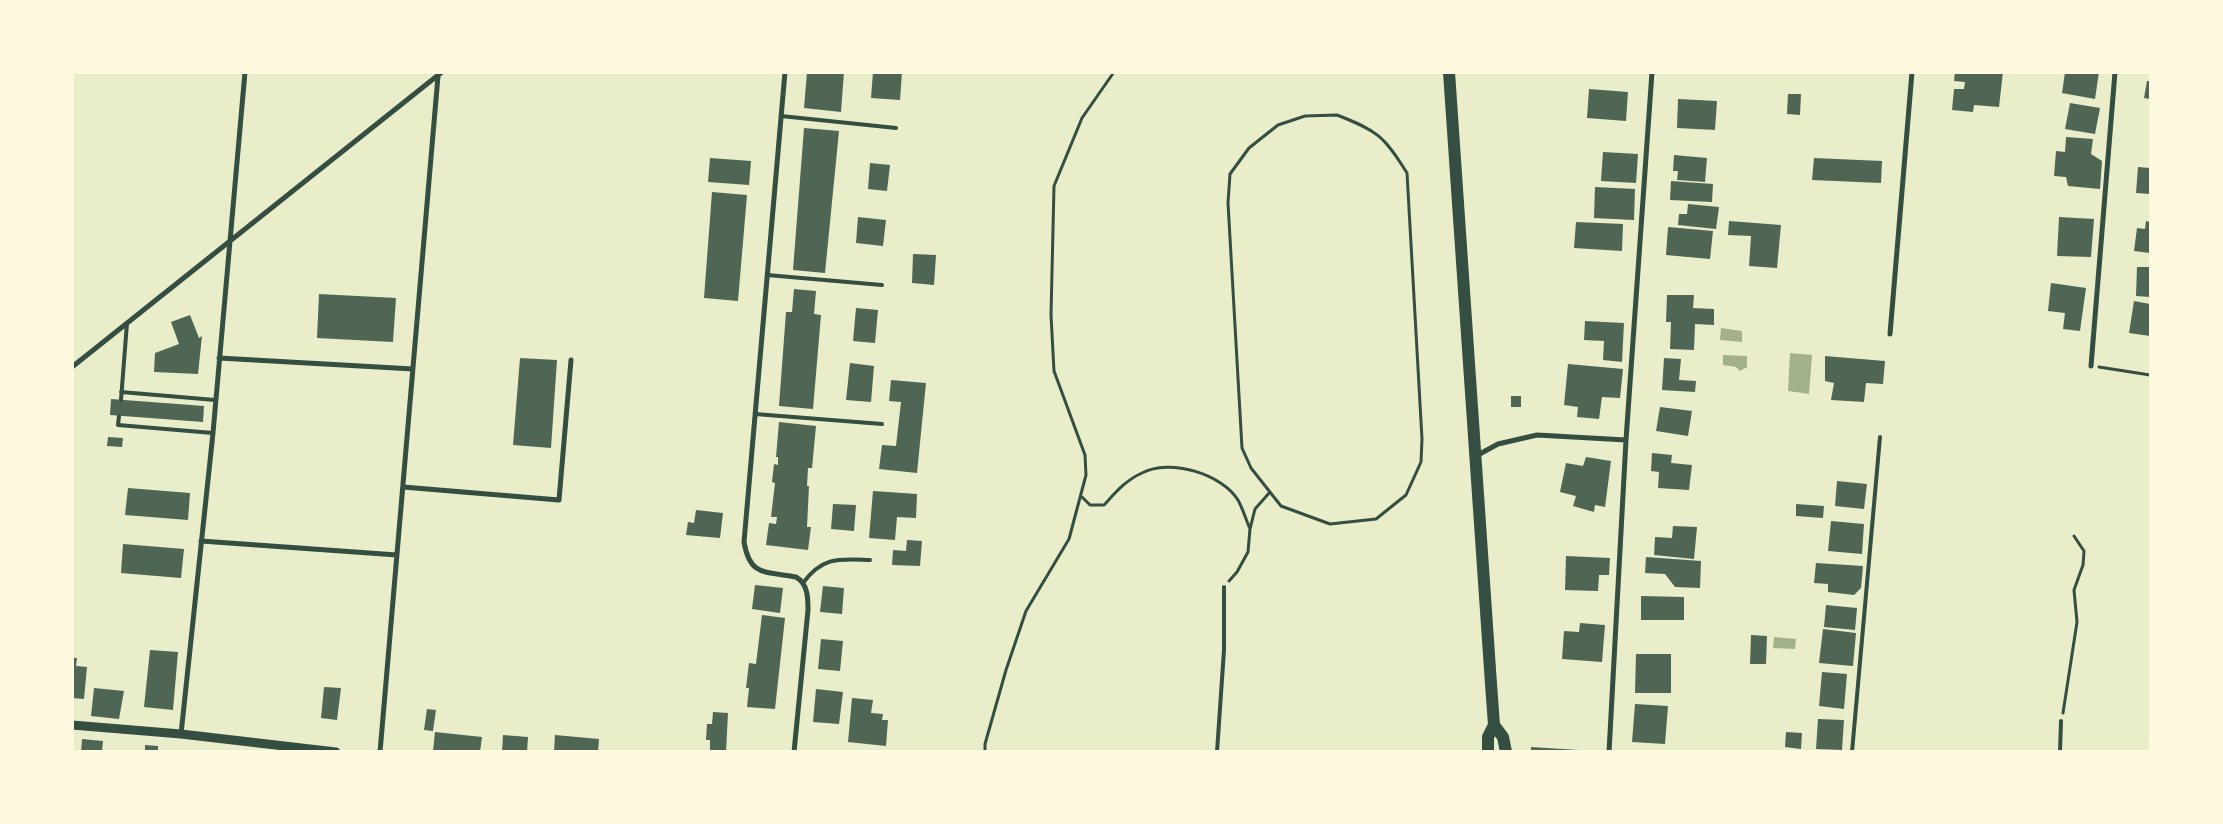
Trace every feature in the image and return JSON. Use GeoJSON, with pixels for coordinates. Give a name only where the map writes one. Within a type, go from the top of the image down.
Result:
{"type":"FeatureCollection","features":[{"type":"Feature","properties":{"kind":"main road"},"geometry":{"type":"LineString","coordinates":[[1449,72],[1494,725],[1488,736],[1488,752]]}},
{"type":"Feature","properties":{"kind":"main road"},"geometry":{"type":"LineString","coordinates":[[1494,725],[1503,737],[1506,752]]}},
{"type":"Feature","properties":{"kind":"street"},"geometry":{"type":"LineString","coordinates":[[181,734],[212,434],[245,72]]}},
{"type":"Feature","properties":{"kind":"street"},"geometry":{"type":"LineString","coordinates":[[785,72],[744,534],[751,564],[758,571],[796,577],[803,583],[806,590],[808,610],[794,752]]}},
{"type":"Feature","properties":{"kind":"street"},"geometry":{"type":"LineString","coordinates":[[1609,752],[1626,440],[1652,72]]}},
{"type":"Feature","properties":{"kind":"street"},"geometry":{"type":"LineString","coordinates":[[1890,334],[1912,72]]}},
{"type":"Feature","properties":{"kind":"street"},"geometry":{"type":"LineString","coordinates":[[2091,366],[2115,72]]}},
{"type":"Feature","properties":{"kind":"street"},"geometry":{"type":"LineString","coordinates":[[72,367],[440,74]]}},
{"type":"Feature","properties":{"kind":"street"},"geometry":{"type":"LineString","coordinates":[[380,752],[440,74]]}},
{"type":"Feature","properties":{"kind":"street"},"geometry":{"type":"LineString","coordinates":[[219,358],[413,368]]}},
{"type":"Feature","properties":{"kind":"street"},"geometry":{"type":"LineString","coordinates":[[402,487],[559,500],[571,360]]}},
{"type":"Feature","properties":{"kind":"street"},"geometry":{"type":"LineString","coordinates":[[1476,456],[1498,444],[1537,435],[1626,440]]}},
{"type":"Feature","properties":{"kind":"street"},"geometry":{"type":"LineString","coordinates":[[201,541],[397,555]]}},
{"type":"Feature","properties":{"kind":"street"},"geometry":{"type":"LineString","coordinates":[[72,725],[181,734],[336,752]]}},
{"type":"Feature","properties":{"kind":"lane"},"geometry":{"type":"LineString","coordinates":[[781,116],[896,128]]}},
{"type":"Feature","properties":{"kind":"lane"},"geometry":{"type":"LineString","coordinates":[[767,275],[882,285]]}},
{"type":"Feature","properties":{"kind":"lane"},"geometry":{"type":"LineString","coordinates":[[121,400],[127,323]]}},
{"type":"Feature","properties":{"kind":"lane"},"geometry":{"type":"LineString","coordinates":[[122,392],[215,400]]}},
{"type":"Feature","properties":{"kind":"lane"},"geometry":{"type":"LineString","coordinates":[[755,414],[882,424]]}},
{"type":"Feature","properties":{"kind":"lane"},"geometry":{"type":"LineString","coordinates":[[119,416],[118,426],[212,434]]}},
{"type":"Feature","properties":{"kind":"lane"},"geometry":{"type":"LineString","coordinates":[[1852,752],[1880,437]]}},
{"type":"Feature","properties":{"kind":"lane"},"geometry":{"type":"LineString","coordinates":[[803,583],[820,566],[832,560],[870,560]]}},
{"type":"Feature","properties":{"kind":"lane"},"geometry":{"type":"LineString","coordinates":[[1217,752],[1224,650],[1224,588]]}},
{"type":"Feature","properties":{"kind":"lane"},"geometry":{"type":"LineString","coordinates":[[2060,752],[2062,721]]}},
{"type":"Feature","properties":{"kind":"path"},"geometry":{"type":"LineString","coordinates":[[985,752],[985,744],[1006,670],[1026,611],[1069,539],[1086,475],[1085,455],[1054,372],[1051,306],[1054,186],[1082,118],[1114,72]]}},
{"type":"Feature","properties":{"kind":"path"},"geometry":{"type":"LineString","coordinates":[[1337,115],[1368,127],[1389,144],[1407,173],[1422,439],[1421,462],[1406,495],[1376,519],[1330,524],[1281,506],[1270,492],[1251,468],[1242,448],[1228,203],[1230,174],[1249,148],[1278,125],[1305,116],[1337,115]]}},
{"type":"Feature","properties":{"kind":"path"},"geometry":{"type":"LineString","coordinates":[[2091,366],[2150,375]]}},
{"type":"Feature","properties":{"kind":"path"},"geometry":{"type":"LineString","coordinates":[[1081,496],[1090,505],[1104,505],[1122,486],[1143,472],[1166,466],[1202,473],[1223,484],[1238,500],[1250,529]]}},
{"type":"Feature","properties":{"kind":"path"},"geometry":{"type":"LineString","coordinates":[[1224,588],[1237,572],[1248,552],[1250,529],[1255,509],[1270,492]]}},
{"type":"Feature","properties":{"kind":"path"},"geometry":{"type":"LineString","coordinates":[[2062,721],[2077,622],[2074,590],[2082,565],[2084,551],[2074,536]]}},
{"type":"Feature","properties":{"kind":"shaded area"},"geometry":{"type":"Polygon","coordinates":[[[1721,328],[1742,331],[1742,342],[1720,340],[1721,328]]]}},
{"type":"Feature","properties":{"kind":"shaded area"},"geometry":{"type":"Polygon","coordinates":[[[1790,353],[1812,355],[1809,394],[1788,391],[1790,353]]]}},
{"type":"Feature","properties":{"kind":"shaded area"},"geometry":{"type":"Polygon","coordinates":[[[1723,355],[1747,356],[1747,367],[1740,371],[1736,367],[1723,365],[1723,355]]]}},
{"type":"Feature","properties":{"kind":"shaded area"},"geometry":{"type":"Polygon","coordinates":[[[1774,637],[1796,639],[1795,649],[1773,648],[1774,637]]]}},
{"type":"Feature","properties":{"kind":"building"},"geometry":{"type":"Polygon","coordinates":[[[807,72],[844,72],[841,112],[804,108],[807,72]]]}},
{"type":"Feature","properties":{"kind":"building"},"geometry":{"type":"Polygon","coordinates":[[[873,72],[902,72],[900,100],[871,98],[873,72]]]}},
{"type":"Feature","properties":{"kind":"building"},"geometry":{"type":"Polygon","coordinates":[[[1955,72],[2003,72],[1999,107],[1974,105],[1973,112],[1952,110],[1954,89],[1964,89],[1965,82],[1954,81],[1955,72]]]}},
{"type":"Feature","properties":{"kind":"building"},"geometry":{"type":"Polygon","coordinates":[[[2065,72],[2099,72],[2095,99],[2062,93],[2065,72]]]}},
{"type":"Feature","properties":{"kind":"building"},"geometry":{"type":"Polygon","coordinates":[[[2147,81],[2150,81],[2150,99],[2144,98],[2147,81]]]}},
{"type":"Feature","properties":{"kind":"building"},"geometry":{"type":"Polygon","coordinates":[[[1589,89],[1628,92],[1626,121],[1587,118],[1589,89]]]}},
{"type":"Feature","properties":{"kind":"building"},"geometry":{"type":"Polygon","coordinates":[[[1788,94],[1801,94],[1800,115],[1787,114],[1788,94]]]}},
{"type":"Feature","properties":{"kind":"building"},"geometry":{"type":"Polygon","coordinates":[[[1678,99],[1717,101],[1715,130],[1677,128],[1678,99]]]}},
{"type":"Feature","properties":{"kind":"building"},"geometry":{"type":"Polygon","coordinates":[[[2070,103],[2100,108],[2095,134],[2065,129],[2070,103]]]}},
{"type":"Feature","properties":{"kind":"building"},"geometry":{"type":"Polygon","coordinates":[[[804,128],[839,131],[825,273],[793,270],[804,128]]]}},
{"type":"Feature","properties":{"kind":"building"},"geometry":{"type":"Polygon","coordinates":[[[2066,137],[2093,139],[2091,154],[2102,161],[2100,189],[2068,186],[2066,177],[2054,176],[2056,151],[2065,152],[2066,137]]]}},
{"type":"Feature","properties":{"kind":"building"},"geometry":{"type":"Polygon","coordinates":[[[1603,152],[1638,154],[1636,183],[1601,181],[1603,152]]]}},
{"type":"Feature","properties":{"kind":"building"},"geometry":{"type":"Polygon","coordinates":[[[1674,155],[1707,158],[1705,182],[1677,180],[1678,171],[1673,171],[1674,155]]]}},
{"type":"Feature","properties":{"kind":"building"},"geometry":{"type":"Polygon","coordinates":[[[710,158],[751,161],[749,185],[708,182],[710,158]]]}},
{"type":"Feature","properties":{"kind":"building"},"geometry":{"type":"Polygon","coordinates":[[[1814,158],[1882,161],[1881,183],[1812,180],[1814,158]]]}},
{"type":"Feature","properties":{"kind":"building"},"geometry":{"type":"Polygon","coordinates":[[[870,163],[890,165],[887,191],[868,189],[870,163]]]}},
{"type":"Feature","properties":{"kind":"building"},"geometry":{"type":"Polygon","coordinates":[[[2138,167],[2150,168],[2150,194],[2136,193],[2138,167]]]}},
{"type":"Feature","properties":{"kind":"building"},"geometry":{"type":"Polygon","coordinates":[[[1671,181],[1713,184],[1712,202],[1670,200],[1671,181]]]}},
{"type":"Feature","properties":{"kind":"building"},"geometry":{"type":"Polygon","coordinates":[[[1595,187],[1635,189],[1634,220],[1594,218],[1595,187]]]}},
{"type":"Feature","properties":{"kind":"building"},"geometry":{"type":"Polygon","coordinates":[[[712,192],[747,195],[738,301],[704,298],[712,192]]]}},
{"type":"Feature","properties":{"kind":"building"},"geometry":{"type":"Polygon","coordinates":[[[1688,204],[1719,207],[1716,229],[1678,225],[1679,214],[1687,214],[1688,204]]]}},
{"type":"Feature","properties":{"kind":"building"},"geometry":{"type":"Polygon","coordinates":[[[858,217],[886,220],[883,246],[856,243],[858,217]]]}},
{"type":"Feature","properties":{"kind":"building"},"geometry":{"type":"Polygon","coordinates":[[[2059,217],[2094,219],[2091,257],[2057,256],[2059,217]]]}},
{"type":"Feature","properties":{"kind":"building"},"geometry":{"type":"Polygon","coordinates":[[[1729,221],[1781,225],[1777,268],[1749,266],[1751,236],[1728,235],[1729,221]]]}},
{"type":"Feature","properties":{"kind":"building"},"geometry":{"type":"Polygon","coordinates":[[[2146,221],[2150,222],[2150,253],[2134,251],[2137,228],[2145,229],[2146,221]]]}},
{"type":"Feature","properties":{"kind":"building"},"geometry":{"type":"Polygon","coordinates":[[[1576,222],[1623,224],[1622,251],[1574,248],[1576,222]]]}},
{"type":"Feature","properties":{"kind":"building"},"geometry":{"type":"Polygon","coordinates":[[[1668,227],[1713,231],[1710,259],[1666,255],[1668,227]]]}},
{"type":"Feature","properties":{"kind":"building"},"geometry":{"type":"Polygon","coordinates":[[[913,254],[936,255],[934,285],[912,283],[913,254]]]}},
{"type":"Feature","properties":{"kind":"building"},"geometry":{"type":"Polygon","coordinates":[[[2137,267],[2150,267],[2150,297],[2136,296],[2137,267]]]}},
{"type":"Feature","properties":{"kind":"building"},"geometry":{"type":"Polygon","coordinates":[[[2051,283],[2086,288],[2080,331],[2063,329],[2065,313],[2048,311],[2051,283]]]}},
{"type":"Feature","properties":{"kind":"building"},"geometry":{"type":"Polygon","coordinates":[[[794,289],[816,291],[814,314],[821,315],[813,409],[779,406],[786,312],[792,312],[794,289]]]}},
{"type":"Feature","properties":{"kind":"building"},"geometry":{"type":"Polygon","coordinates":[[[319,294],[396,298],[393,342],[317,338],[319,294]]]}},
{"type":"Feature","properties":{"kind":"building"},"geometry":{"type":"Polygon","coordinates":[[[1667,295],[1694,295],[1693,308],[1714,309],[1714,325],[1695,324],[1694,350],[1670,349],[1671,322],[1666,322],[1667,295]]]}},
{"type":"Feature","properties":{"kind":"building"},"geometry":{"type":"Polygon","coordinates":[[[2134,301],[2150,304],[2150,336],[2129,333],[2134,301]]]}},
{"type":"Feature","properties":{"kind":"building"},"geometry":{"type":"Polygon","coordinates":[[[856,308],[878,310],[875,343],[853,341],[856,308]]]}},
{"type":"Feature","properties":{"kind":"building"},"geometry":{"type":"Polygon","coordinates":[[[190,315],[199,338],[202,336],[198,374],[154,372],[155,353],[179,344],[171,322],[190,315]]]}},
{"type":"Feature","properties":{"kind":"building"},"geometry":{"type":"Polygon","coordinates":[[[1585,321],[1624,323],[1622,362],[1603,360],[1604,341],[1584,340],[1585,321]]]}},
{"type":"Feature","properties":{"kind":"building"},"geometry":{"type":"Polygon","coordinates":[[[1825,356],[1885,361],[1883,384],[1866,383],[1864,402],[1831,400],[1834,383],[1825,381],[1825,356]]]}},
{"type":"Feature","properties":{"kind":"building"},"geometry":{"type":"Polygon","coordinates":[[[520,358],[557,360],[551,448],[513,445],[520,358]]]}},
{"type":"Feature","properties":{"kind":"building"},"geometry":{"type":"Polygon","coordinates":[[[1664,358],[1681,359],[1679,380],[1696,381],[1695,392],[1662,390],[1664,358]]]}},
{"type":"Feature","properties":{"kind":"building"},"geometry":{"type":"Polygon","coordinates":[[[850,363],[874,366],[871,402],[846,400],[850,363]]]}},
{"type":"Feature","properties":{"kind":"building"},"geometry":{"type":"Polygon","coordinates":[[[1568,364],[1623,369],[1620,398],[1602,397],[1599,419],[1577,417],[1578,407],[1564,405],[1568,364]]]}},
{"type":"Feature","properties":{"kind":"building"},"geometry":{"type":"Polygon","coordinates":[[[891,380],[926,383],[917,473],[879,469],[882,445],[896,446],[901,402],[889,401],[891,380]]]}},
{"type":"Feature","properties":{"kind":"building"},"geometry":{"type":"Polygon","coordinates":[[[1511,396],[1521,396],[1521,407],[1511,407],[1511,396]]]}},
{"type":"Feature","properties":{"kind":"building"},"geometry":{"type":"Polygon","coordinates":[[[111,399],[204,406],[203,422],[110,415],[111,399]]]}},
{"type":"Feature","properties":{"kind":"building"},"geometry":{"type":"Polygon","coordinates":[[[1660,407],[1692,411],[1688,436],[1656,431],[1660,407]]]}},
{"type":"Feature","properties":{"kind":"building"},"geometry":{"type":"Polygon","coordinates":[[[779,422],[816,426],[812,468],[808,468],[807,527],[811,527],[808,550],[766,545],[769,523],[776,524],[777,517],[771,517],[775,483],[772,482],[774,464],[778,465],[778,457],[776,457],[779,422]]]}},
{"type":"Feature","properties":{"kind":"building"},"geometry":{"type":"Polygon","coordinates":[[[108,437],[123,438],[122,447],[107,446],[108,437]]]}},
{"type":"Feature","properties":{"kind":"building"},"geometry":{"type":"Polygon","coordinates":[[[1652,453],[1672,455],[1671,463],[1692,465],[1689,490],[1658,488],[1659,472],[1651,471],[1652,453]]]}},
{"type":"Feature","properties":{"kind":"building"},"geometry":{"type":"Polygon","coordinates":[[[1586,457],[1611,461],[1605,507],[1595,505],[1594,512],[1573,506],[1576,496],[1560,492],[1566,463],[1583,466],[1586,457]]]}},
{"type":"Feature","properties":{"kind":"building"},"geometry":{"type":"Polygon","coordinates":[[[1837,481],[1867,484],[1864,509],[1835,506],[1837,481]]]}},
{"type":"Feature","properties":{"kind":"building"},"geometry":{"type":"Polygon","coordinates":[[[128,488],[190,493],[188,520],[125,515],[128,488]]]}},
{"type":"Feature","properties":{"kind":"building"},"geometry":{"type":"Polygon","coordinates":[[[873,491],[917,494],[916,518],[897,517],[895,540],[869,538],[873,491]]]}},
{"type":"Feature","properties":{"kind":"building"},"geometry":{"type":"Polygon","coordinates":[[[833,504],[856,505],[854,531],[831,529],[833,504]]]}},
{"type":"Feature","properties":{"kind":"building"},"geometry":{"type":"Polygon","coordinates":[[[1796,504],[1824,506],[1823,518],[1796,516],[1796,504]]]}},
{"type":"Feature","properties":{"kind":"building"},"geometry":{"type":"Polygon","coordinates":[[[696,510],[723,513],[720,538],[686,535],[688,522],[694,523],[696,510]]]}},
{"type":"Feature","properties":{"kind":"building"},"geometry":{"type":"Polygon","coordinates":[[[1831,521],[1864,524],[1862,554],[1828,551],[1831,521]]]}},
{"type":"Feature","properties":{"kind":"building"},"geometry":{"type":"Polygon","coordinates":[[[1673,526],[1697,527],[1694,559],[1654,555],[1655,537],[1672,538],[1673,526]]]}},
{"type":"Feature","properties":{"kind":"building"},"geometry":{"type":"Polygon","coordinates":[[[907,540],[922,541],[920,566],[892,565],[893,550],[906,551],[907,540]]]}},
{"type":"Feature","properties":{"kind":"building"},"geometry":{"type":"Polygon","coordinates":[[[123,544],[184,549],[181,578],[121,573],[123,544]]]}},
{"type":"Feature","properties":{"kind":"building"},"geometry":{"type":"Polygon","coordinates":[[[1566,556],[1610,558],[1609,575],[1599,575],[1598,591],[1565,590],[1566,556]]]}},
{"type":"Feature","properties":{"kind":"building"},"geometry":{"type":"Polygon","coordinates":[[[1646,557],[1701,561],[1700,588],[1675,587],[1665,574],[1645,573],[1646,557]]]}},
{"type":"Feature","properties":{"kind":"building"},"geometry":{"type":"Polygon","coordinates":[[[1816,563],[1863,566],[1861,588],[1854,595],[1828,592],[1828,584],[1814,583],[1816,563]]]}},
{"type":"Feature","properties":{"kind":"building"},"geometry":{"type":"Polygon","coordinates":[[[755,585],[783,588],[780,613],[752,609],[755,585]]]}},
{"type":"Feature","properties":{"kind":"building"},"geometry":{"type":"Polygon","coordinates":[[[823,586],[844,588],[842,614],[820,612],[823,586]]]}},
{"type":"Feature","properties":{"kind":"building"},"geometry":{"type":"Polygon","coordinates":[[[1641,596],[1684,597],[1684,620],[1641,620],[1641,596]]]}},
{"type":"Feature","properties":{"kind":"building"},"geometry":{"type":"Polygon","coordinates":[[[1826,605],[1857,608],[1855,630],[1824,627],[1826,605]]]}},
{"type":"Feature","properties":{"kind":"building"},"geometry":{"type":"Polygon","coordinates":[[[762,615],[785,618],[775,709],[747,707],[749,688],[746,688],[749,663],[756,664],[762,615]]]}},
{"type":"Feature","properties":{"kind":"building"},"geometry":{"type":"Polygon","coordinates":[[[1580,623],[1605,625],[1602,662],[1562,659],[1564,631],[1579,632],[1580,623]]]}},
{"type":"Feature","properties":{"kind":"building"},"geometry":{"type":"Polygon","coordinates":[[[1823,629],[1856,633],[1853,666],[1819,663],[1823,629]]]}},
{"type":"Feature","properties":{"kind":"building"},"geometry":{"type":"Polygon","coordinates":[[[1751,635],[1767,636],[1766,664],[1750,664],[1751,635]]]}},
{"type":"Feature","properties":{"kind":"building"},"geometry":{"type":"Polygon","coordinates":[[[821,639],[843,641],[840,671],[818,669],[821,639]]]}},
{"type":"Feature","properties":{"kind":"building"},"geometry":{"type":"Polygon","coordinates":[[[150,650],[178,652],[173,710],[144,707],[150,650]]]}},
{"type":"Feature","properties":{"kind":"building"},"geometry":{"type":"Polygon","coordinates":[[[1636,654],[1671,654],[1671,693],[1635,693],[1636,654]]]}},
{"type":"Feature","properties":{"kind":"building"},"geometry":{"type":"Polygon","coordinates":[[[72,658],[77,658],[76,666],[87,667],[84,699],[72,698],[72,658]]]}},
{"type":"Feature","properties":{"kind":"building"},"geometry":{"type":"Polygon","coordinates":[[[1822,672],[1847,674],[1844,709],[1819,706],[1822,672]]]}},
{"type":"Feature","properties":{"kind":"building"},"geometry":{"type":"Polygon","coordinates":[[[324,687],[341,688],[337,720],[321,718],[324,687]]]}},
{"type":"Feature","properties":{"kind":"building"},"geometry":{"type":"Polygon","coordinates":[[[94,688],[124,691],[119,719],[91,716],[94,688]]]}},
{"type":"Feature","properties":{"kind":"building"},"geometry":{"type":"Polygon","coordinates":[[[816,689],[843,692],[839,724],[813,722],[816,689]]]}},
{"type":"Feature","properties":{"kind":"building"},"geometry":{"type":"Polygon","coordinates":[[[852,698],[873,700],[871,713],[883,714],[882,720],[888,720],[886,746],[848,742],[852,698]]]}},
{"type":"Feature","properties":{"kind":"building"},"geometry":{"type":"Polygon","coordinates":[[[1635,704],[1668,706],[1665,744],[1632,742],[1635,704]]]}},
{"type":"Feature","properties":{"kind":"building"},"geometry":{"type":"Polygon","coordinates":[[[427,709],[436,710],[433,731],[424,730],[427,709]]]}},
{"type":"Feature","properties":{"kind":"building"},"geometry":{"type":"Polygon","coordinates":[[[713,712],[728,713],[726,752],[710,752],[710,740],[706,740],[707,724],[712,724],[713,712]]]}},
{"type":"Feature","properties":{"kind":"building"},"geometry":{"type":"Polygon","coordinates":[[[1818,719],[1844,720],[1842,750],[1816,749],[1818,719]]]}},
{"type":"Feature","properties":{"kind":"building"},"geometry":{"type":"Polygon","coordinates":[[[435,732],[482,737],[480,752],[433,751],[435,732]]]}},
{"type":"Feature","properties":{"kind":"building"},"geometry":{"type":"Polygon","coordinates":[[[1786,732],[1802,733],[1801,749],[1785,747],[1786,732]]]}},
{"type":"Feature","properties":{"kind":"building"},"geometry":{"type":"Polygon","coordinates":[[[503,735],[528,737],[527,752],[502,752],[503,735]]]}},
{"type":"Feature","properties":{"kind":"building"},"geometry":{"type":"Polygon","coordinates":[[[555,735],[599,739],[598,752],[554,752],[555,735]]]}},
{"type":"Feature","properties":{"kind":"building"},"geometry":{"type":"Polygon","coordinates":[[[82,739],[103,741],[102,752],[81,752],[82,739]]]}},
{"type":"Feature","properties":{"kind":"building"},"geometry":{"type":"Polygon","coordinates":[[[145,745],[158,746],[158,752],[145,752],[145,745]]]}},
{"type":"Feature","properties":{"kind":"building"},"geometry":{"type":"Polygon","coordinates":[[[1531,747],[1579,750],[1579,752],[1531,752],[1531,747]]]}}]}
